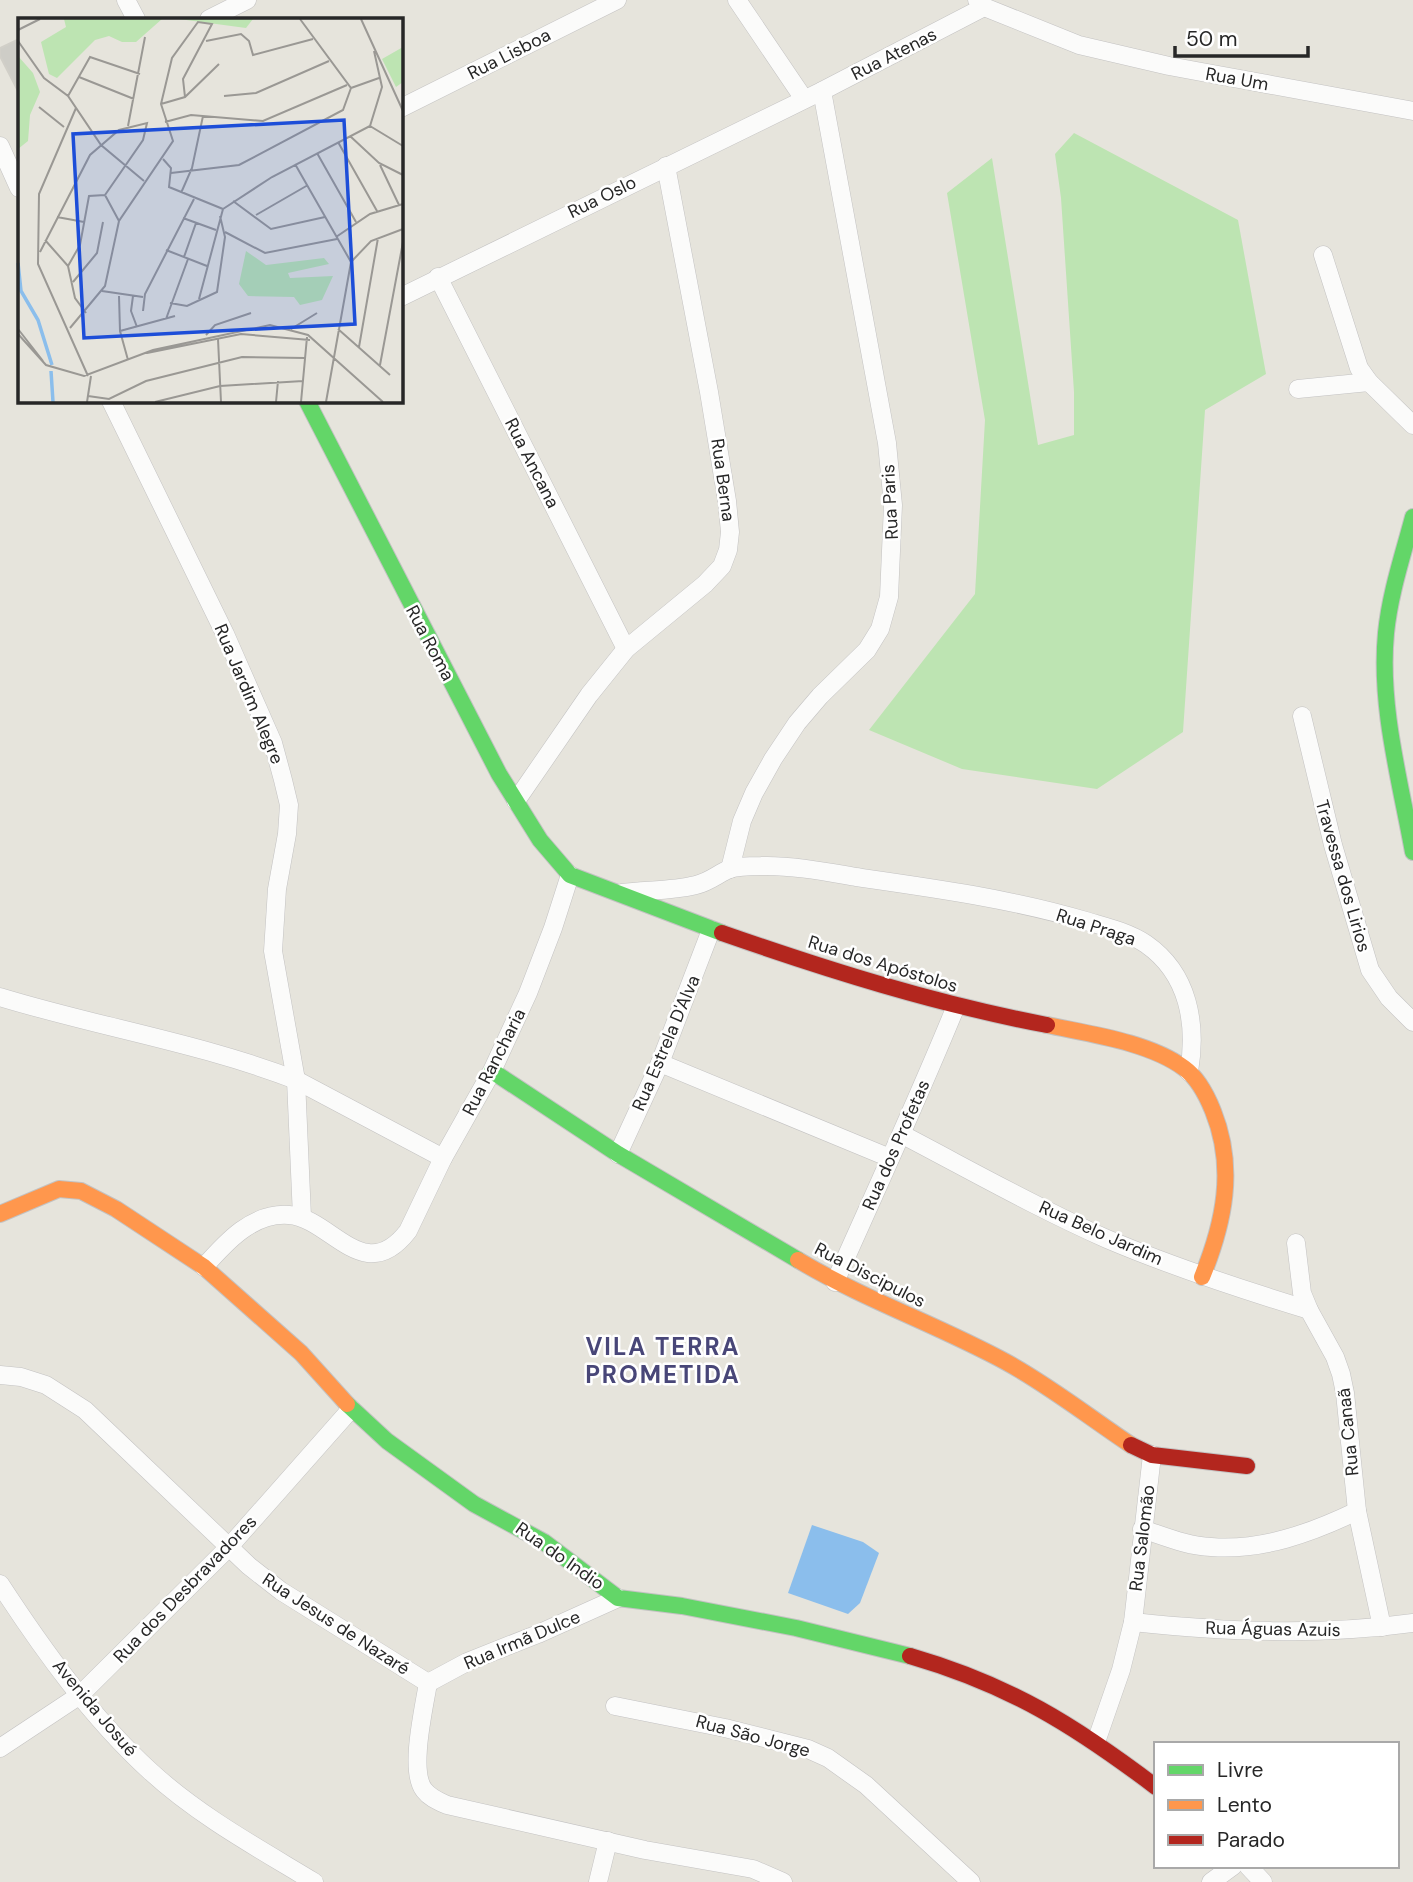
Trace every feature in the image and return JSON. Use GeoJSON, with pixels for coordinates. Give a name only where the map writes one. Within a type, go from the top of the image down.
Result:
{"type":"FeatureCollection","features":[{"type":"Feature","properties":{"kind":"street"},"geometry":{"type":"LineString","coordinates":[[126,0],[135,18]]}},
{"type":"Feature","properties":{"kind":"street"},"geometry":{"type":"LineString","coordinates":[[211,18],[247,0]]}},
{"type":"Feature","properties":{"kind":"street","name":"Rua Lisboa"},"geometry":{"type":"LineString","coordinates":[[402,108],[617,0]]}},
{"type":"Feature","properties":{"kind":"street"},"geometry":{"type":"LineString","coordinates":[[737,0],[804,99]]}},
{"type":"Feature","properties":{"kind":"street","name":"Rua Atenas"},"geometry":{"type":"LineString","coordinates":[[804,99],[981,4]]}},
{"type":"Feature","properties":{"kind":"street","name":"Rua Um"},"geometry":{"type":"LineString","coordinates":[[981,4],[1079,45],[1169,66],[1413,111]]}},
{"type":"Feature","properties":{"kind":"street","name":"Rua Paris"},"geometry":{"type":"LineString","coordinates":[[730,869],[742,821],[773,759],[797,723],[820,696],[867,650],[880,629],[889,597],[893,505],[887,443],[822,91]]}},
{"type":"Feature","properties":{"kind":"street","name":"Rua Oslo"},"geometry":{"type":"LineString","coordinates":[[402,296],[804,99]]}},
{"type":"Feature","properties":{"kind":"street"},"geometry":{"type":"LineString","coordinates":[[0,146],[18,186]]}},
{"type":"Feature","properties":{"kind":"street","name":"Rua Berna"},"geometry":{"type":"LineString","coordinates":[[516,801],[589,695],[626,649],[705,584],[722,566],[728,550],[730,532],[709,392],[666,166]]}},
{"type":"Feature","properties":{"kind":"street"},"geometry":{"type":"LineString","coordinates":[[1323,255],[1359,368],[1369,382],[1413,425]]}},
{"type":"Feature","properties":{"kind":"street","name":"Rua Ancana"},"geometry":{"type":"LineString","coordinates":[[438,277],[626,649]]}},
{"type":"Feature","properties":{"kind":"street"},"geometry":{"type":"LineString","coordinates":[[1298,389],[1369,382]]}},
{"type":"Feature","properties":{"kind":"street","name":"Rua Jardim Alegre"},"geometry":{"type":"LineString","coordinates":[[111,402],[225,634],[273,743],[284,780],[289,805],[287,834],[277,889],[273,951],[296,1080],[302,1217]]}},
{"type":"Feature","properties":{"kind":"street","name":"Rua Roma"},"geometry":{"type":"LineString","coordinates":[[307,402],[371,531],[516,801],[550,854],[570,875]]}},
{"type":"Feature","properties":{"kind":"street"},"geometry":{"type":"LineString","coordinates":[[1413,517],[1393,590],[1386,632],[1384,670],[1413,852]]}},
{"type":"Feature","properties":{"kind":"street","name":"Travessa dos Lirios"},"geometry":{"type":"LineString","coordinates":[[1302,716],[1333,845],[1370,970],[1389,998],[1413,1022]]}},
{"type":"Feature","properties":{"kind":"street","name":"Rua Praga"},"geometry":{"type":"LineString","coordinates":[[618,893],[697,885],[730,869],[763,865],[907,884],[1059,913],[1120,930],[1146,944],[1166,963],[1181,985],[1189,1005],[1193,1028],[1189,1072]]}},
{"type":"Feature","properties":{"kind":"street","name":"Rua dos Apóstolos"},"geometry":{"type":"LineString","coordinates":[[570,875],[769,950],[956,1006],[1114,1040],[1169,1059],[1189,1072]]}},
{"type":"Feature","properties":{"kind":"street","name":"Rua Rancharia"},"geometry":{"type":"LineString","coordinates":[[302,1217],[348,1247],[367,1252],[384,1251],[400,1242],[492,1071],[554,928],[570,875]]}},
{"type":"Feature","properties":{"kind":"street","name":"Rua Estrela D'Alva"},"geometry":{"type":"LineString","coordinates":[[618,1154],[660,1063],[712,930]]}},
{"type":"Feature","properties":{"kind":"street"},"geometry":{"type":"LineString","coordinates":[[0,997],[236,1059],[296,1080],[443,1158]]}},
{"type":"Feature","properties":{"kind":"street","name":"Rua dos Profetas"},"geometry":{"type":"LineString","coordinates":[[835,1282],[890,1158],[903,1135],[956,1006]]}},
{"type":"Feature","properties":{"kind":"street"},"geometry":{"type":"LineString","coordinates":[[660,1063],[890,1158]]}},
{"type":"Feature","properties":{"kind":"street","name":"Rua Discipulos"},"geometry":{"type":"LineString","coordinates":[[492,1071],[618,1154],[835,1282],[1003,1360],[1053,1390],[1130,1444],[1152,1455],[1247,1466]]}},
{"type":"Feature","properties":{"kind":"street"},"geometry":{"type":"LineString","coordinates":[[1189,1072],[1205,1092],[1218,1121],[1226,1160],[1222,1221],[1202,1277]]}},
{"type":"Feature","properties":{"kind":"street","name":"Rua Belo Jardim"},"geometry":{"type":"LineString","coordinates":[[903,1135],[1108,1239],[1202,1277],[1309,1310]]}},
{"type":"Feature","properties":{"kind":"street","name":"Rua do Indio"},"geometry":{"type":"LineString","coordinates":[[0,1214],[59,1189],[81,1191],[116,1209],[204,1267],[301,1353],[351,1409],[387,1441],[450,1488],[544,1542],[618,1598],[682,1606],[796,1628],[942,1665],[1014,1694],[1096,1742],[1154,1786]]}},
{"type":"Feature","properties":{"kind":"street"},"geometry":{"type":"LineString","coordinates":[[204,1267],[229,1238],[251,1224],[270,1216],[287,1214],[302,1217]]}},
{"type":"Feature","properties":{"kind":"street","name":"Rua Canaã"},"geometry":{"type":"LineString","coordinates":[[1296,1243],[1302,1293],[1341,1374],[1357,1511],[1382,1627]]}},
{"type":"Feature","properties":{"kind":"street","name":"Rua Jesus de Nazaré"},"geometry":{"type":"LineString","coordinates":[[0,1375],[21,1377],[46,1385],[85,1410],[229,1547],[281,1591],[428,1683],[417,1763],[418,1778],[423,1789],[433,1799],[447,1805],[608,1841],[753,1869],[783,1882]]}},
{"type":"Feature","properties":{"kind":"street","name":"Rua dos Desbravadores"},"geometry":{"type":"LineString","coordinates":[[0,1748],[80,1695],[229,1547],[351,1409]]}},
{"type":"Feature","properties":{"kind":"street","name":"Rua Salomão"},"geometry":{"type":"LineString","coordinates":[[1096,1742],[1121,1670],[1133,1622],[1152,1455]]}},
{"type":"Feature","properties":{"kind":"street"},"geometry":{"type":"LineString","coordinates":[[1142,1529],[1210,1548],[1241,1547],[1296,1538],[1357,1511]]}},
{"type":"Feature","properties":{"kind":"street","name":"Avenida Josué"},"geometry":{"type":"LineString","coordinates":[[0,1584],[80,1695],[150,1772],[205,1815],[314,1882]]}},
{"type":"Feature","properties":{"kind":"street","name":"Rua Irmã Dulce"},"geometry":{"type":"LineString","coordinates":[[428,1683],[467,1662],[618,1598]]}},
{"type":"Feature","properties":{"kind":"street","name":"Rua Águas Azuis"},"geometry":{"type":"LineString","coordinates":[[1133,1622],[1236,1631],[1334,1631],[1413,1623]]}},
{"type":"Feature","properties":{"kind":"street","name":"Rua São Jorge"},"geometry":{"type":"LineString","coordinates":[[615,1706],[725,1728],[808,1749],[828,1758],[866,1785],[971,1882]]}},
{"type":"Feature","properties":{"kind":"street"},"geometry":{"type":"LineString","coordinates":[[598,1882],[608,1841]]}},
{"type":"Feature","properties":{"kind":"street"},"geometry":{"type":"LineString","coordinates":[[1211,1882],[1230,1868]]}},
{"type":"Feature","properties":{"kind":"street"},"geometry":{"type":"LineString","coordinates":[[1250,1868],[1263,1882]]}},
{"type":"Feature","properties":{"kind":"green space"},"geometry":{"type":"Polygon","coordinates":[[[1074,133],[1238,220],[1266,374],[1205,410],[1183,732],[1097,789],[962,769],[869,730],[975,594],[985,420],[947,193],[992,158],[1038,445],[1074,435],[1074,392],[1061,198],[1055,154],[1074,133]]]}},
{"type":"Feature","properties":{"kind":"water"},"geometry":{"type":"Polygon","coordinates":[[[812,1525],[863,1542],[879,1553],[860,1603],[848,1614],[788,1593],[812,1525]]]}},
{"type":"Feature","properties":{"kind":"building"},"geometry":{"type":"Polygon","coordinates":[[[18,39],[18,91],[0,56],[0,48],[18,39]]]}},
{"type":"Feature","properties":{"kind":"traffic: fast"},"geometry":{"type":"LineString","coordinates":[[308,402],[499,774],[540,840],[570,875],[722,933]]}},
{"type":"Feature","properties":{"kind":"traffic: fast"},"geometry":{"type":"LineString","coordinates":[[1413,517],[1390,603],[1385,660],[1385,688],[1392,743],[1413,852]]}},
{"type":"Feature","properties":{"kind":"traffic: fast"},"geometry":{"type":"LineString","coordinates":[[492,1071],[618,1154],[798,1260]]}},
{"type":"Feature","properties":{"kind":"traffic: fast"},"geometry":{"type":"LineString","coordinates":[[347,1404],[387,1441],[474,1504],[544,1542],[618,1598],[682,1606],[796,1628],[910,1656]]}},
{"type":"Feature","properties":{"kind":"traffic: slow"},"geometry":{"type":"LineString","coordinates":[[1047,1025],[1118,1040],[1170,1059],[1194,1077],[1208,1099],[1220,1132],[1225,1174],[1221,1216],[1202,1277]]}},
{"type":"Feature","properties":{"kind":"traffic: slow"},"geometry":{"type":"LineString","coordinates":[[0,1214],[59,1189],[81,1191],[116,1209],[204,1267],[301,1353],[347,1404]]}},
{"type":"Feature","properties":{"kind":"traffic: slow"},"geometry":{"type":"LineString","coordinates":[[798,1260],[849,1288],[1006,1362],[1054,1391],[1131,1445]]}},
{"type":"Feature","properties":{"kind":"traffic: jam"},"geometry":{"type":"LineString","coordinates":[[722,933],[883,985],[964,1007],[1047,1025]]}},
{"type":"Feature","properties":{"kind":"traffic: jam"},"geometry":{"type":"LineString","coordinates":[[1131,1445],[1152,1455],[1247,1466]]}},
{"type":"Feature","properties":{"kind":"traffic: jam"},"geometry":{"type":"LineString","coordinates":[[910,1656],[979,1680],[1040,1709],[1097,1744],[1154,1786]]}},
{"type":"Feature","properties":{"kind":"district","name":"VILA TERRA PROMETIDA"},"geometry":{"type":"Point","coordinates":[663,1361]}}]}
